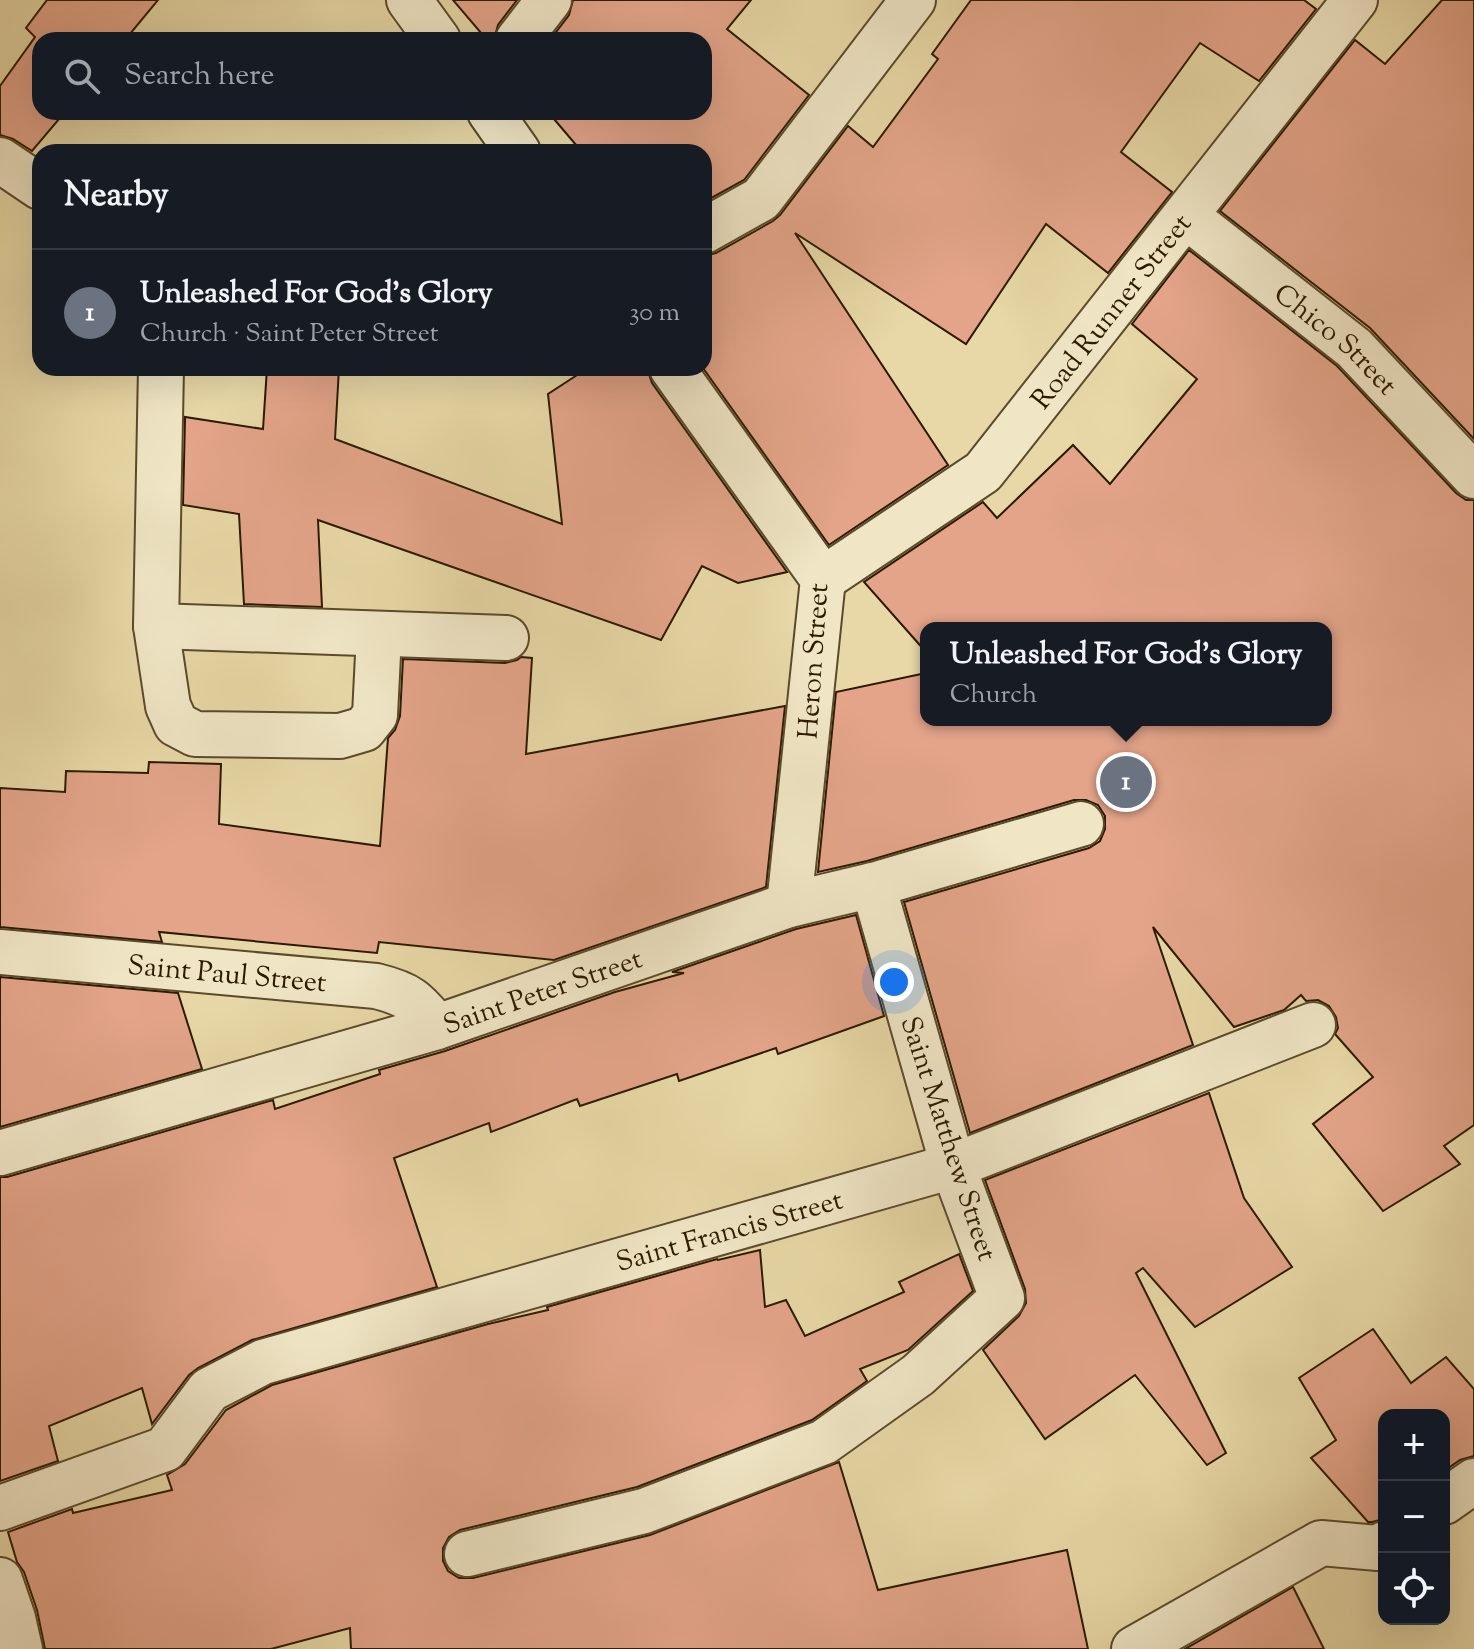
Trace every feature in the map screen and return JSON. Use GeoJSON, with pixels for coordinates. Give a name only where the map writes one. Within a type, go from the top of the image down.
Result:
{"type":"FeatureCollection","features":[{"type":"Feature","properties":{"kind":"street"},"geometry":{"type":"LineString","coordinates":[[409,0],[432,32]]}},
{"type":"Feature","properties":{"kind":"street"},"geometry":{"type":"LineString","coordinates":[[524,32],[549,0]]}},
{"type":"Feature","properties":{"kind":"street"},"geometry":{"type":"LineString","coordinates":[[712,227],[761,199],[913,0]]}},
{"type":"Feature","properties":{"kind":"street","name":"Road Runner Street"},"geometry":{"type":"LineString","coordinates":[[823,579],[983,472],[1355,0]]}},
{"type":"Feature","properties":{"kind":"street"},"geometry":{"type":"LineString","coordinates":[[496,120],[512,144]]}},
{"type":"Feature","properties":{"kind":"street"},"geometry":{"type":"LineString","coordinates":[[0,160],[32,182]]}},
{"type":"Feature","properties":{"kind":"street","name":"Chico Street"},"geometry":{"type":"LineString","coordinates":[[1186,216],[1354,348],[1474,476]]}},
{"type":"Feature","properties":{"kind":"street"},"geometry":{"type":"LineString","coordinates":[[161,376],[156,626],[168,706],[176,724],[195,734],[340,736],[364,729],[375,715],[379,635]]}},
{"type":"Feature","properties":{"kind":"street","name":"Heron Street"},"geometry":{"type":"LineString","coordinates":[[678,376],[823,579],[789,905]]}},
{"type":"Feature","properties":{"kind":"street"},"geometry":{"type":"LineString","coordinates":[[156,626],[506,638]]}},
{"type":"Feature","properties":{"kind":"street","name":"Saint Peter Street"},"geometry":{"type":"LineString","coordinates":[[0,1153],[437,1027],[789,905],[873,885],[1081,824]]}},
{"type":"Feature","properties":{"kind":"street","name":"Saint Matthew Street"},"geometry":{"type":"LineString","coordinates":[[467,1554],[644,1511],[824,1442],[918,1375],[1002,1298],[953,1166],[873,885]]}},
{"type":"Feature","properties":{"kind":"street","name":"Saint Paul Street"},"geometry":{"type":"LineString","coordinates":[[0,952],[376,986],[397,991],[417,1002],[437,1027]]}},
{"type":"Feature","properties":{"kind":"street","name":"Saint Francis Street"},"geometry":{"type":"LineString","coordinates":[[0,1508],[165,1449],[209,1390],[263,1362],[953,1166],[1313,1025]]}},
{"type":"Feature","properties":{"kind":"street"},"geometry":{"type":"LineString","coordinates":[[1450,1498],[1474,1481]]}},
{"type":"Feature","properties":{"kind":"street"},"geometry":{"type":"LineString","coordinates":[[1134,1649],[1321,1543],[1378,1548]]}},
{"type":"Feature","properties":{"kind":"street"},"geometry":{"type":"LineString","coordinates":[[0,1580],[20,1649]]}},
{"type":"Feature","properties":{"kind":"building"},"geometry":{"type":"Polygon","coordinates":[[[47,0],[158,0],[132,32],[32,34],[26,28],[47,0]]]}},
{"type":"Feature","properties":{"kind":"building"},"geometry":{"type":"Polygon","coordinates":[[[453,0],[517,0],[496,32],[480,32],[453,0]]]}},
{"type":"Feature","properties":{"kind":"building"},"geometry":{"type":"Polygon","coordinates":[[[573,0],[751,0],[727,29],[809,95],[744,180],[712,198],[712,144],[575,144],[555,120],[712,120],[712,32],[556,32],[569,15],[573,0]]]}},
{"type":"Feature","properties":{"kind":"building"},"geometry":{"type":"Polygon","coordinates":[[[971,0],[1304,0],[1316,9],[1259,81],[1200,43],[1121,152],[1172,192],[1108,273],[1046,224],[966,344],[795,233],[948,465],[829,545],[709,376],[712,376],[712,254],[780,215],[848,126],[873,147],[938,59],[932,54],[971,0]]]}},
{"type":"Feature","properties":{"kind":"building"},"geometry":{"type":"Polygon","coordinates":[[[1442,0],[1474,0],[1474,439],[1370,328],[1220,211],[1355,40],[1385,64],[1442,0]]]}},
{"type":"Feature","properties":{"kind":"building"},"geometry":{"type":"Polygon","coordinates":[[[32,41],[32,120],[58,120],[38,144],[32,144],[32,151],[0,135],[0,86],[32,41]]]}},
{"type":"Feature","properties":{"kind":"building"},"geometry":{"type":"Polygon","coordinates":[[[1189,250],[1337,366],[1456,493],[1466,500],[1474,500],[1474,1125],[1444,1146],[1460,1164],[1383,1211],[1313,1124],[1373,1077],[1335,1034],[1338,1028],[1336,1017],[1329,1006],[1318,1000],[1306,1001],[1301,995],[1284,1010],[1234,1027],[1153,927],[1193,1045],[970,1133],[904,902],[1089,848],[1100,841],[1105,829],[1105,816],[1098,805],[1086,800],[1074,800],[867,861],[818,872],[836,692],[920,674],[920,726],[1332,726],[1332,622],[920,622],[920,645],[864,582],[983,502],[997,518],[1073,445],[1110,484],[1197,379],[1132,324],[1189,250]]]}},
{"type":"Feature","properties":{"kind":"building"},"geometry":{"type":"Polygon","coordinates":[[[266,376],[339,376],[335,439],[562,524],[548,394],[576,376],[650,376],[787,572],[738,583],[702,566],[661,640],[318,520],[322,607],[244,604],[239,514],[183,505],[185,417],[263,429],[266,376]]]}},
{"type":"Feature","properties":{"kind":"building"},"geometry":{"type":"Polygon","coordinates":[[[521,657],[532,658],[526,754],[785,706],[766,887],[554,960],[379,942],[377,953],[159,932],[162,942],[0,927],[0,788],[65,792],[66,771],[148,773],[149,762],[221,764],[219,824],[380,846],[388,738],[400,716],[403,659],[505,663],[521,657]]]}},
{"type":"Feature","properties":{"kind":"building"},"geometry":{"type":"Polygon","coordinates":[[[856,915],[884,1016],[778,1054],[776,1048],[679,1081],[677,1074],[580,1106],[577,1099],[491,1132],[489,1123],[394,1158],[437,1287],[252,1340],[189,1375],[152,1424],[142,1388],[49,1426],[58,1461],[0,1481],[0,1177],[273,1100],[275,1109],[380,1074],[379,1070],[445,1051],[615,992],[684,973],[672,972],[796,929],[856,915]]]}},
{"type":"Feature","properties":{"kind":"building"},"geometry":{"type":"Polygon","coordinates":[[[0,977],[178,993],[202,1069],[0,1127],[0,977]]]}},
{"type":"Feature","properties":{"kind":"building"},"geometry":{"type":"Polygon","coordinates":[[[1209,1093],[1244,1198],[1292,1267],[1195,1327],[1143,1268],[1136,1273],[1226,1453],[1207,1465],[1135,1375],[1045,1439],[983,1350],[1019,1316],[1026,1303],[1025,1289],[985,1180],[1209,1093]]]}},
{"type":"Feature","properties":{"kind":"building"},"geometry":{"type":"Polygon","coordinates":[[[760,1250],[765,1307],[786,1300],[805,1336],[904,1292],[899,1282],[959,1254],[973,1291],[908,1350],[860,1369],[867,1381],[812,1420],[637,1487],[460,1530],[449,1537],[443,1548],[443,1561],[448,1571],[459,1578],[473,1578],[650,1535],[839,1462],[878,1590],[1067,1550],[1088,1649],[351,1649],[350,1628],[271,1649],[45,1649],[37,1610],[8,1532],[72,1509],[73,1513],[172,1490],[167,1475],[185,1464],[226,1410],[272,1385],[548,1310],[547,1307],[717,1259],[760,1250]]]}},
{"type":"Feature","properties":{"kind":"building"},"geometry":{"type":"Polygon","coordinates":[[[1373,1329],[1411,1383],[1446,1357],[1474,1389],[1474,1456],[1450,1467],[1450,1409],[1378,1409],[1378,1520],[1368,1522],[1311,1458],[1336,1440],[1299,1378],[1373,1329]]]}},
{"type":"Feature","properties":{"kind":"building"},"geometry":{"type":"Polygon","coordinates":[[[1293,1587],[1324,1649],[1185,1649],[1293,1587]]]}},
{"type":"Feature","properties":{"kind":"place","name":"Unleashed For God's Glory"},"geometry":{"type":"Point","coordinates":[1126,782]}}]}
